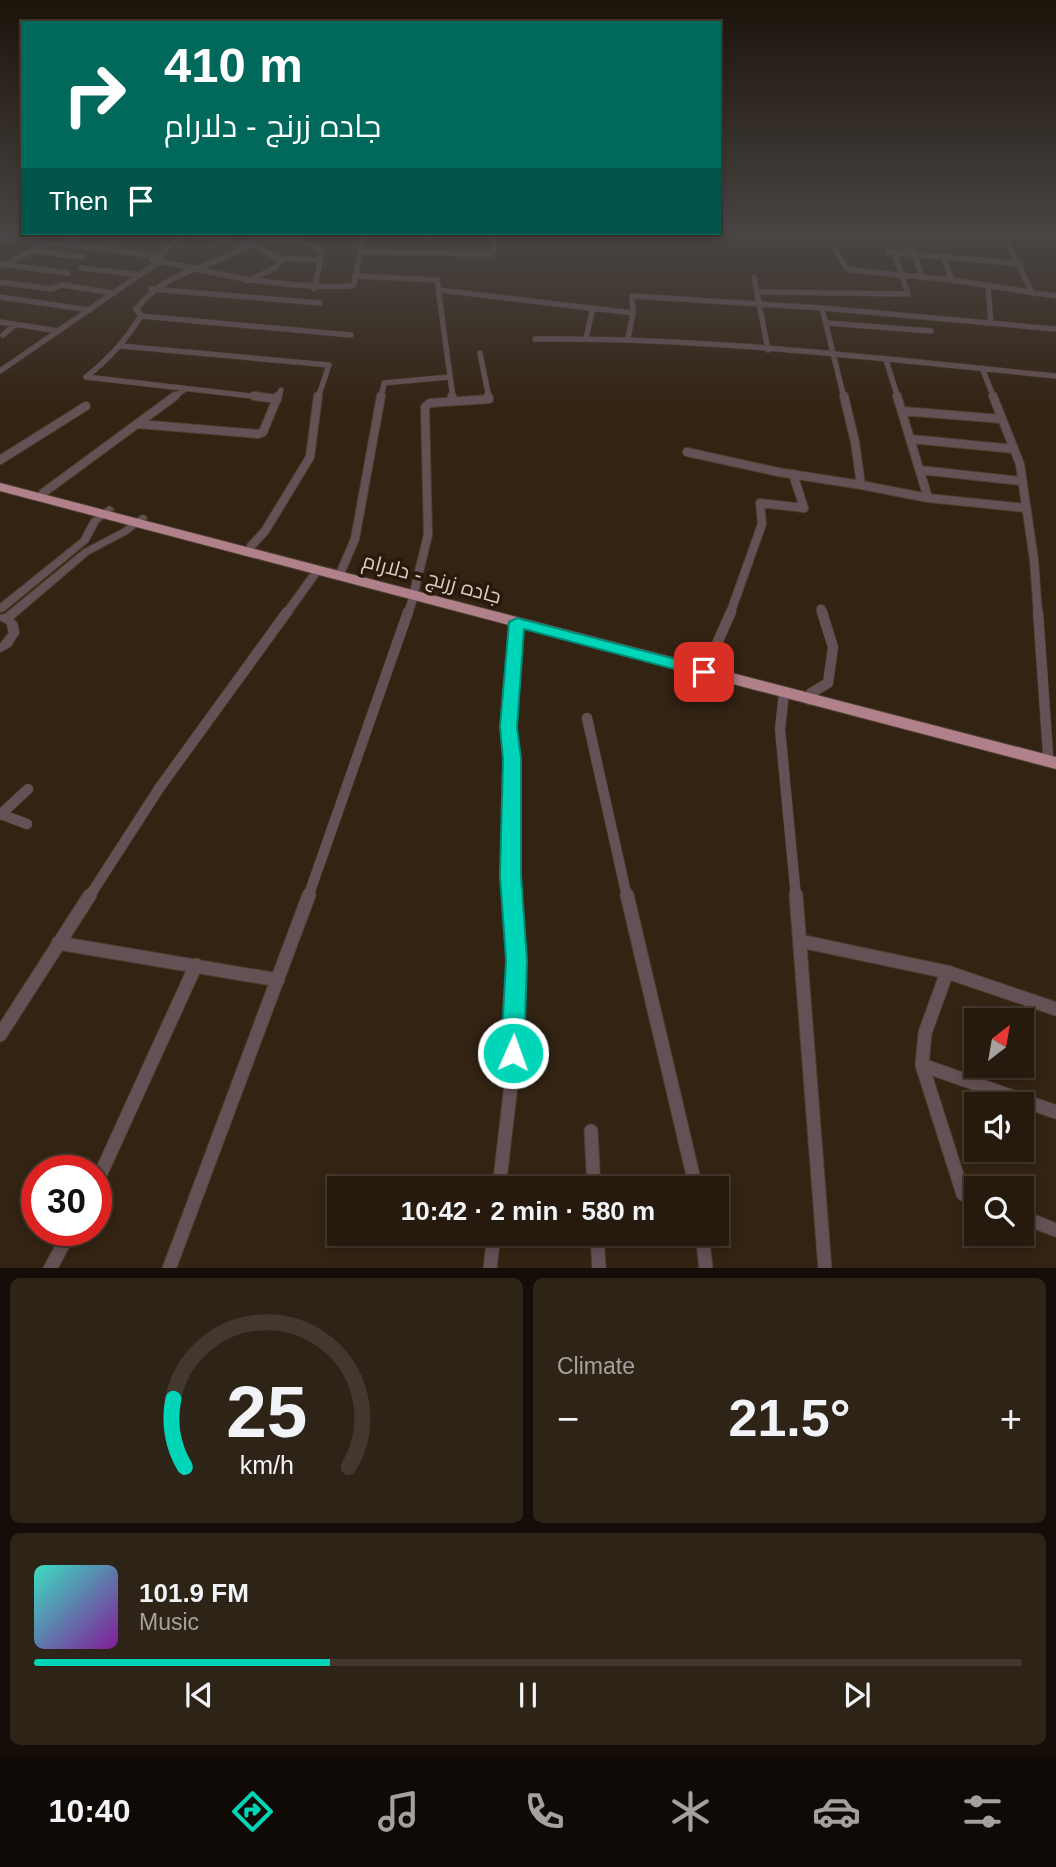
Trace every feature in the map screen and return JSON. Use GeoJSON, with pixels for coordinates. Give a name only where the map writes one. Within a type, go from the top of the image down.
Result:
{"type":"FeatureCollection","features":[{"type":"Feature","properties":{"kind":"highway","name":"جاده زرنج - دلارام"},"geometry":{"type":"LineString","coordinates":[[0,482],[317,571],[341,573]]}},
{"type":"Feature","properties":{"kind":"highway","name":"جاده زرنج - دلارام"},"geometry":{"type":"LineString","coordinates":[[0,487],[107,512]]}},
{"type":"Feature","properties":{"kind":"highway","name":"جاده زرنج - دلارام"},"geometry":{"type":"LineString","coordinates":[[139,521],[251,546],[341,573],[1053,758]]}},
{"type":"Feature","properties":{"kind":"highway","name":"جاده زرنج - دلارام"},"geometry":{"type":"LineString","coordinates":[[414,592],[784,693],[811,696]]}},
{"type":"Feature","properties":{"kind":"street"},"geometry":{"type":"LineString","coordinates":[[109,292],[114,293]]}},
{"type":"Feature","properties":{"kind":"street"},"geometry":{"type":"LineString","coordinates":[[149,292],[136,309],[141,316],[351,335]]}},
{"type":"Feature","properties":{"kind":"street"},"geometry":{"type":"LineString","coordinates":[[190,292],[320,303]]}},
{"type":"Feature","properties":{"kind":"street"},"geometry":{"type":"LineString","coordinates":[[439,292],[453,401]]}},
{"type":"Feature","properties":{"kind":"street"},"geometry":{"type":"LineString","coordinates":[[465,292],[633,313]]}},
{"type":"Feature","properties":{"kind":"street"},"geometry":{"type":"LineString","coordinates":[[757,292],[757,305],[763,314],[768,350]]}},
{"type":"Feature","properties":{"kind":"street"},"geometry":{"type":"LineString","coordinates":[[770,292],[907,292]]}},
{"type":"Feature","properties":{"kind":"street"},"geometry":{"type":"LineString","coordinates":[[988,292],[991,323]]}},
{"type":"Feature","properties":{"kind":"street"},"geometry":{"type":"LineString","coordinates":[[1021,292],[1056,296]]}},
{"type":"Feature","properties":{"kind":"street"},"geometry":{"type":"LineString","coordinates":[[0,371],[114,293]]}},
{"type":"Feature","properties":{"kind":"street"},"geometry":{"type":"LineString","coordinates":[[628,338],[633,313],[632,296],[822,308],[1056,329]]}},
{"type":"Feature","properties":{"kind":"street"},"geometry":{"type":"LineString","coordinates":[[0,297],[90,310]]}},
{"type":"Feature","properties":{"kind":"street"},"geometry":{"type":"LineString","coordinates":[[586,338],[593,308]]}},
{"type":"Feature","properties":{"kind":"street"},"geometry":{"type":"LineString","coordinates":[[822,308],[851,422],[861,485]]}},
{"type":"Feature","properties":{"kind":"street"},"geometry":{"type":"LineString","coordinates":[[141,316],[105,364],[86,377],[277,399]]}},
{"type":"Feature","properties":{"kind":"street"},"geometry":{"type":"LineString","coordinates":[[0,322],[59,331]]}},
{"type":"Feature","properties":{"kind":"street"},"geometry":{"type":"LineString","coordinates":[[827,323],[931,331]]}},
{"type":"Feature","properties":{"kind":"street"},"geometry":{"type":"LineString","coordinates":[[4,335],[15,325]]}},
{"type":"Feature","properties":{"kind":"street"},"geometry":{"type":"LineString","coordinates":[[535,339],[628,338],[832,354],[1056,376]]}},
{"type":"Feature","properties":{"kind":"street"},"geometry":{"type":"LineString","coordinates":[[121,346],[329,365],[316,403],[310,457],[265,531],[251,546]]}},
{"type":"Feature","properties":{"kind":"street"},"geometry":{"type":"LineString","coordinates":[[169,1268],[344,799],[424,559],[428,535],[425,407],[430,403],[489,398],[480,353]]}},
{"type":"Feature","properties":{"kind":"street"},"geometry":{"type":"LineString","coordinates":[[0,360],[12,362]]}},
{"type":"Feature","properties":{"kind":"street"},"geometry":{"type":"LineString","coordinates":[[886,360],[928,498]]}},
{"type":"Feature","properties":{"kind":"street"},"geometry":{"type":"LineString","coordinates":[[982,368],[1020,464],[1020,481],[1034,560],[1053,758]]}},
{"type":"Feature","properties":{"kind":"street"},"geometry":{"type":"LineString","coordinates":[[341,573],[355,539],[363,484],[384,383],[449,377]]}},
{"type":"Feature","properties":{"kind":"street"},"geometry":{"type":"LineString","coordinates":[[43,493],[185,389]]}},
{"type":"Feature","properties":{"kind":"street"},"geometry":{"type":"LineString","coordinates":[[138,424],[258,434],[263,432],[281,390]]}},
{"type":"Feature","properties":{"kind":"street"},"geometry":{"type":"LineString","coordinates":[[0,460],[86,406]]}},
{"type":"Feature","properties":{"kind":"street"},"geometry":{"type":"LineString","coordinates":[[902,411],[1002,419]]}},
{"type":"Feature","properties":{"kind":"street"},"geometry":{"type":"LineString","coordinates":[[911,439],[1014,449]]}},
{"type":"Feature","properties":{"kind":"street"},"geometry":{"type":"LineString","coordinates":[[687,452],[928,498],[1026,508]]}},
{"type":"Feature","properties":{"kind":"street"},"geometry":{"type":"LineString","coordinates":[[920,470],[1020,481]]}},
{"type":"Feature","properties":{"kind":"street"},"geometry":{"type":"LineString","coordinates":[[707,666],[734,604],[762,524],[760,503],[804,508],[793,474]]}},
{"type":"Feature","properties":{"kind":"street"},"geometry":{"type":"LineString","coordinates":[[2,615],[85,540],[94,523],[107,512]]}},
{"type":"Feature","properties":{"kind":"street"},"geometry":{"type":"LineString","coordinates":[[2,615],[86,552],[139,521]]}},
{"type":"Feature","properties":{"kind":"street"},"geometry":{"type":"LineString","coordinates":[[0,1035],[160,787],[317,571]]}},
{"type":"Feature","properties":{"kind":"street"},"geometry":{"type":"LineString","coordinates":[[811,696],[828,683],[833,646],[821,609]]}},
{"type":"Feature","properties":{"kind":"street"},"geometry":{"type":"LineString","coordinates":[[0,649],[14,633],[12,623],[2,615]]}},
{"type":"Feature","properties":{"kind":"street"},"geometry":{"type":"LineString","coordinates":[[500,1176],[512,1076],[516,960],[510,876],[512,759],[508,727],[517,622]]}},
{"type":"Feature","properties":{"kind":"street"},"geometry":{"type":"LineString","coordinates":[[784,693],[780,729],[800,941],[825,1268]]}},
{"type":"Feature","properties":{"kind":"street"},"geometry":{"type":"LineString","coordinates":[[587,718],[650,1000],[693,1176]]}},
{"type":"Feature","properties":{"kind":"street"},"geometry":{"type":"LineString","coordinates":[[27,824],[0,814],[28,789]]}},
{"type":"Feature","properties":{"kind":"street"},"geometry":{"type":"LineString","coordinates":[[800,941],[947,972],[1056,1009]]}},
{"type":"Feature","properties":{"kind":"street"},"geometry":{"type":"LineString","coordinates":[[58,943],[278,980]]}},
{"type":"Feature","properties":{"kind":"street"},"geometry":{"type":"LineString","coordinates":[[109,1155],[196,965]]}},
{"type":"Feature","properties":{"kind":"street"},"geometry":{"type":"LineString","coordinates":[[947,972],[925,1033],[922,1065],[964,1195]]}},
{"type":"Feature","properties":{"kind":"street"},"geometry":{"type":"LineString","coordinates":[[922,1065],[1056,1112]]}},
{"type":"Feature","properties":{"kind":"street"},"geometry":{"type":"LineString","coordinates":[[591,1131],[593,1176]]}},
{"type":"Feature","properties":{"kind":"street"},"geometry":{"type":"LineString","coordinates":[[1034,1222],[1056,1230]]}},
{"type":"Feature","properties":{"kind":"street"},"geometry":{"type":"LineString","coordinates":[[51,1268],[62,1246]]}},
{"type":"Feature","properties":{"kind":"street"},"geometry":{"type":"LineString","coordinates":[[490,1268],[493,1246]]}},
{"type":"Feature","properties":{"kind":"street"},"geometry":{"type":"LineString","coordinates":[[598,1246],[599,1268]]}},
{"type":"Feature","properties":{"kind":"street"},"geometry":{"type":"LineString","coordinates":[[703,1246],[706,1268]]}},
{"type":"Feature","properties":{"kind":"route"},"geometry":{"type":"LineString","coordinates":[[513,1053],[516,960],[510,876],[512,759],[508,727],[517,622],[704,672]]}}]}
